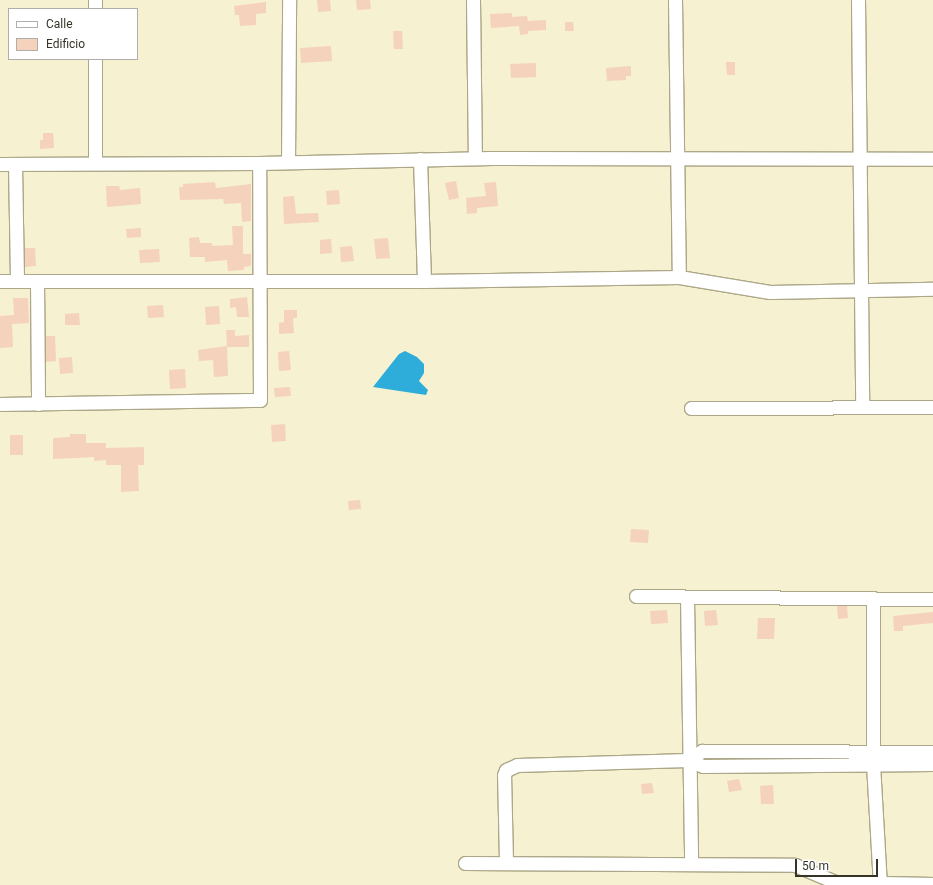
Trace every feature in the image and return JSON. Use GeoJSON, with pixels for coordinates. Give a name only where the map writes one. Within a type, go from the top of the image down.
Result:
{"type":"FeatureCollection","features":[{"type":"Feature","properties":{"kind":"street"},"geometry":{"type":"LineString","coordinates":[[288,162],[289,0]]}},
{"type":"Feature","properties":{"kind":"street"},"geometry":{"type":"LineString","coordinates":[[473,0],[475,158]]}},
{"type":"Feature","properties":{"kind":"street"},"geometry":{"type":"LineString","coordinates":[[675,0],[679,277]]}},
{"type":"Feature","properties":{"kind":"street"},"geometry":{"type":"LineString","coordinates":[[858,0],[862,407]]}},
{"type":"Feature","properties":{"kind":"street"},"geometry":{"type":"LineString","coordinates":[[94,164],[95,60]]}},
{"type":"Feature","properties":{"kind":"street"},"geometry":{"type":"LineString","coordinates":[[0,164],[258,163],[475,158],[677,157],[933,159]]}},
{"type":"Feature","properties":{"kind":"street"},"geometry":{"type":"LineString","coordinates":[[420,159],[424,281]]}},
{"type":"Feature","properties":{"kind":"street"},"geometry":{"type":"LineString","coordinates":[[0,404],[260,400],[258,163]]}},
{"type":"Feature","properties":{"kind":"street"},"geometry":{"type":"LineString","coordinates":[[16,164],[17,281]]}},
{"type":"Feature","properties":{"kind":"street"},"geometry":{"type":"LineString","coordinates":[[0,281],[259,279],[424,281],[679,277],[770,292],[933,290]]}},
{"type":"Feature","properties":{"kind":"street"},"geometry":{"type":"LineString","coordinates":[[37,280],[38,404]]}},
{"type":"Feature","properties":{"kind":"street"},"geometry":{"type":"LineString","coordinates":[[691,408],[933,407]]}},
{"type":"Feature","properties":{"kind":"street"},"geometry":{"type":"LineString","coordinates":[[636,596],[933,599]]}},
{"type":"Feature","properties":{"kind":"street"},"geometry":{"type":"LineString","coordinates":[[686,597],[688,760],[692,864]]}},
{"type":"Feature","properties":{"kind":"street"},"geometry":{"type":"LineString","coordinates":[[873,598],[873,758],[880,884]]}},
{"type":"Feature","properties":{"kind":"street"},"geometry":{"type":"LineString","coordinates":[[506,861],[504,775],[510,767],[524,764],[688,760],[702,751],[873,758],[933,764]]}},
{"type":"Feature","properties":{"kind":"street"},"geometry":{"type":"LineString","coordinates":[[873,758],[933,752]]}},
{"type":"Feature","properties":{"kind":"street"},"geometry":{"type":"LineString","coordinates":[[465,863],[506,861],[795,865],[835,882],[933,884]]}},
{"type":"Feature","properties":{"kind":"water"},"geometry":{"type":"Polygon","coordinates":[[[405,351],[417,357],[424,364],[424,373],[419,381],[428,390],[426,395],[373,387],[399,354],[405,351]]]}},
{"type":"Feature","properties":{"kind":"building"},"geometry":{"type":"Polygon","coordinates":[[[317,0],[330,0],[331,11],[318,12],[317,0]]]}},
{"type":"Feature","properties":{"kind":"building"},"geometry":{"type":"Polygon","coordinates":[[[356,0],[370,0],[371,9],[357,10],[356,0]]]}},
{"type":"Feature","properties":{"kind":"building"},"geometry":{"type":"Polygon","coordinates":[[[266,2],[266,13],[256,14],[256,25],[240,26],[239,15],[235,15],[234,6],[266,2]]]}},
{"type":"Feature","properties":{"kind":"building"},"geometry":{"type":"Polygon","coordinates":[[[512,13],[512,17],[527,16],[528,21],[546,20],[546,30],[528,31],[528,34],[520,35],[519,26],[491,28],[490,14],[512,13]]]}},
{"type":"Feature","properties":{"kind":"building"},"geometry":{"type":"Polygon","coordinates":[[[565,22],[573,22],[574,31],[565,31],[565,22]]]}},
{"type":"Feature","properties":{"kind":"building"},"geometry":{"type":"Polygon","coordinates":[[[393,31],[402,31],[403,49],[394,49],[393,31]]]}},
{"type":"Feature","properties":{"kind":"building"},"geometry":{"type":"Polygon","coordinates":[[[331,46],[332,61],[301,63],[300,48],[331,46]]]}},
{"type":"Feature","properties":{"kind":"building"},"geometry":{"type":"Polygon","coordinates":[[[726,62],[735,62],[735,75],[727,75],[726,62]]]}},
{"type":"Feature","properties":{"kind":"building"},"geometry":{"type":"Polygon","coordinates":[[[536,63],[536,77],[511,78],[510,64],[536,63]]]}},
{"type":"Feature","properties":{"kind":"building"},"geometry":{"type":"Polygon","coordinates":[[[631,66],[631,76],[626,76],[626,80],[607,81],[606,68],[631,66]]]}},
{"type":"Feature","properties":{"kind":"building"},"geometry":{"type":"Polygon","coordinates":[[[43,133],[53,133],[54,148],[40,149],[40,140],[43,140],[43,133]]]}},
{"type":"Feature","properties":{"kind":"building"},"geometry":{"type":"Polygon","coordinates":[[[456,181],[459,198],[449,200],[445,183],[456,181]]]}},
{"type":"Feature","properties":{"kind":"building"},"geometry":{"type":"Polygon","coordinates":[[[215,182],[216,188],[251,184],[251,221],[242,222],[241,203],[224,204],[223,199],[180,200],[179,187],[183,187],[183,184],[215,182]]]}},
{"type":"Feature","properties":{"kind":"building"},"geometry":{"type":"Polygon","coordinates":[[[496,182],[498,206],[477,208],[477,213],[467,214],[466,198],[486,196],[484,183],[496,182]]]}},
{"type":"Feature","properties":{"kind":"building"},"geometry":{"type":"Polygon","coordinates":[[[106,186],[119,186],[120,190],[140,188],[141,204],[107,207],[106,186]]]}},
{"type":"Feature","properties":{"kind":"building"},"geometry":{"type":"Polygon","coordinates":[[[339,190],[340,204],[327,205],[326,191],[339,190]]]}},
{"type":"Feature","properties":{"kind":"building"},"geometry":{"type":"Polygon","coordinates":[[[294,196],[296,214],[318,213],[319,222],[284,224],[283,197],[294,196]]]}},
{"type":"Feature","properties":{"kind":"building"},"geometry":{"type":"Polygon","coordinates":[[[232,226],[243,226],[243,254],[251,254],[251,266],[244,267],[244,270],[228,271],[227,260],[205,262],[205,257],[190,257],[189,238],[199,237],[200,243],[212,243],[212,246],[233,245],[232,226]]]}},
{"type":"Feature","properties":{"kind":"building"},"geometry":{"type":"Polygon","coordinates":[[[141,228],[141,237],[127,238],[126,229],[141,228]]]}},
{"type":"Feature","properties":{"kind":"building"},"geometry":{"type":"Polygon","coordinates":[[[388,238],[390,258],[376,259],[374,239],[388,238]]]}},
{"type":"Feature","properties":{"kind":"building"},"geometry":{"type":"Polygon","coordinates":[[[331,239],[332,253],[320,254],[320,240],[331,239]]]}},
{"type":"Feature","properties":{"kind":"building"},"geometry":{"type":"Polygon","coordinates":[[[352,246],[354,261],[341,262],[340,247],[352,246]]]}},
{"type":"Feature","properties":{"kind":"building"},"geometry":{"type":"Polygon","coordinates":[[[24,248],[35,248],[36,266],[25,267],[24,248]]]}},
{"type":"Feature","properties":{"kind":"building"},"geometry":{"type":"Polygon","coordinates":[[[159,249],[160,262],[140,263],[139,250],[159,249]]]}},
{"type":"Feature","properties":{"kind":"building"},"geometry":{"type":"Polygon","coordinates":[[[247,297],[249,317],[237,317],[236,307],[230,308],[230,299],[247,297]]]}},
{"type":"Feature","properties":{"kind":"building"},"geometry":{"type":"Polygon","coordinates":[[[13,298],[28,298],[29,323],[12,324],[13,347],[0,348],[0,316],[14,315],[13,298]]]}},
{"type":"Feature","properties":{"kind":"building"},"geometry":{"type":"Polygon","coordinates":[[[163,305],[164,317],[148,318],[147,306],[163,305]]]}},
{"type":"Feature","properties":{"kind":"building"},"geometry":{"type":"Polygon","coordinates":[[[219,306],[220,324],[206,325],[205,307],[219,306]]]}},
{"type":"Feature","properties":{"kind":"building"},"geometry":{"type":"Polygon","coordinates":[[[284,310],[297,310],[297,318],[293,318],[294,333],[279,334],[279,323],[284,322],[284,310]]]}},
{"type":"Feature","properties":{"kind":"building"},"geometry":{"type":"Polygon","coordinates":[[[79,313],[80,325],[65,325],[65,314],[79,313]]]}},
{"type":"Feature","properties":{"kind":"building"},"geometry":{"type":"Polygon","coordinates":[[[226,330],[235,330],[235,336],[249,335],[249,347],[227,347],[228,376],[214,377],[213,360],[199,361],[198,350],[227,346],[226,330]]]}},
{"type":"Feature","properties":{"kind":"building"},"geometry":{"type":"Polygon","coordinates":[[[45,336],[55,336],[56,361],[46,362],[45,336]]]}},
{"type":"Feature","properties":{"kind":"building"},"geometry":{"type":"Polygon","coordinates":[[[289,351],[291,370],[279,371],[278,352],[289,351]]]}},
{"type":"Feature","properties":{"kind":"building"},"geometry":{"type":"Polygon","coordinates":[[[72,357],[73,373],[60,374],[59,358],[72,357]]]}},
{"type":"Feature","properties":{"kind":"building"},"geometry":{"type":"Polygon","coordinates":[[[185,369],[186,388],[170,389],[169,370],[185,369]]]}},
{"type":"Feature","properties":{"kind":"building"},"geometry":{"type":"Polygon","coordinates":[[[290,387],[291,396],[275,397],[274,388],[290,387]]]}},
{"type":"Feature","properties":{"kind":"building"},"geometry":{"type":"Polygon","coordinates":[[[285,424],[286,441],[272,442],[271,425],[285,424]]]}},
{"type":"Feature","properties":{"kind":"building"},"geometry":{"type":"Polygon","coordinates":[[[70,434],[86,434],[86,443],[106,443],[106,448],[144,447],[144,465],[138,465],[139,491],[121,492],[121,465],[106,465],[106,460],[94,461],[94,457],[53,459],[53,438],[70,437],[70,434]]]}},
{"type":"Feature","properties":{"kind":"building"},"geometry":{"type":"Polygon","coordinates":[[[10,435],[23,435],[23,455],[10,455],[10,435]]]}},
{"type":"Feature","properties":{"kind":"building"},"geometry":{"type":"Polygon","coordinates":[[[360,500],[361,509],[349,510],[348,501],[360,500]]]}},
{"type":"Feature","properties":{"kind":"building"},"geometry":{"type":"Polygon","coordinates":[[[631,529],[649,530],[648,543],[630,542],[631,529]]]}},
{"type":"Feature","properties":{"kind":"building"},"geometry":{"type":"Polygon","coordinates":[[[837,606],[847,606],[848,618],[838,619],[837,606]]]}},
{"type":"Feature","properties":{"kind":"building"},"geometry":{"type":"Polygon","coordinates":[[[667,610],[668,623],[651,624],[650,611],[667,610]]]}},
{"type":"Feature","properties":{"kind":"building"},"geometry":{"type":"Polygon","coordinates":[[[716,610],[718,625],[705,626],[704,611],[716,610]]]}},
{"type":"Feature","properties":{"kind":"building"},"geometry":{"type":"Polygon","coordinates":[[[933,612],[933,623],[903,626],[903,631],[894,631],[893,616],[933,612]]]}},
{"type":"Feature","properties":{"kind":"building"},"geometry":{"type":"Polygon","coordinates":[[[758,618],[775,618],[774,639],[757,639],[758,618]]]}},
{"type":"Feature","properties":{"kind":"building"},"geometry":{"type":"Polygon","coordinates":[[[739,779],[742,790],[729,792],[727,781],[739,779]]]}},
{"type":"Feature","properties":{"kind":"building"},"geometry":{"type":"Polygon","coordinates":[[[652,783],[654,793],[642,794],[641,784],[652,783]]]}},
{"type":"Feature","properties":{"kind":"building"},"geometry":{"type":"Polygon","coordinates":[[[773,785],[774,804],[761,804],[760,786],[773,785]]]}}]}
